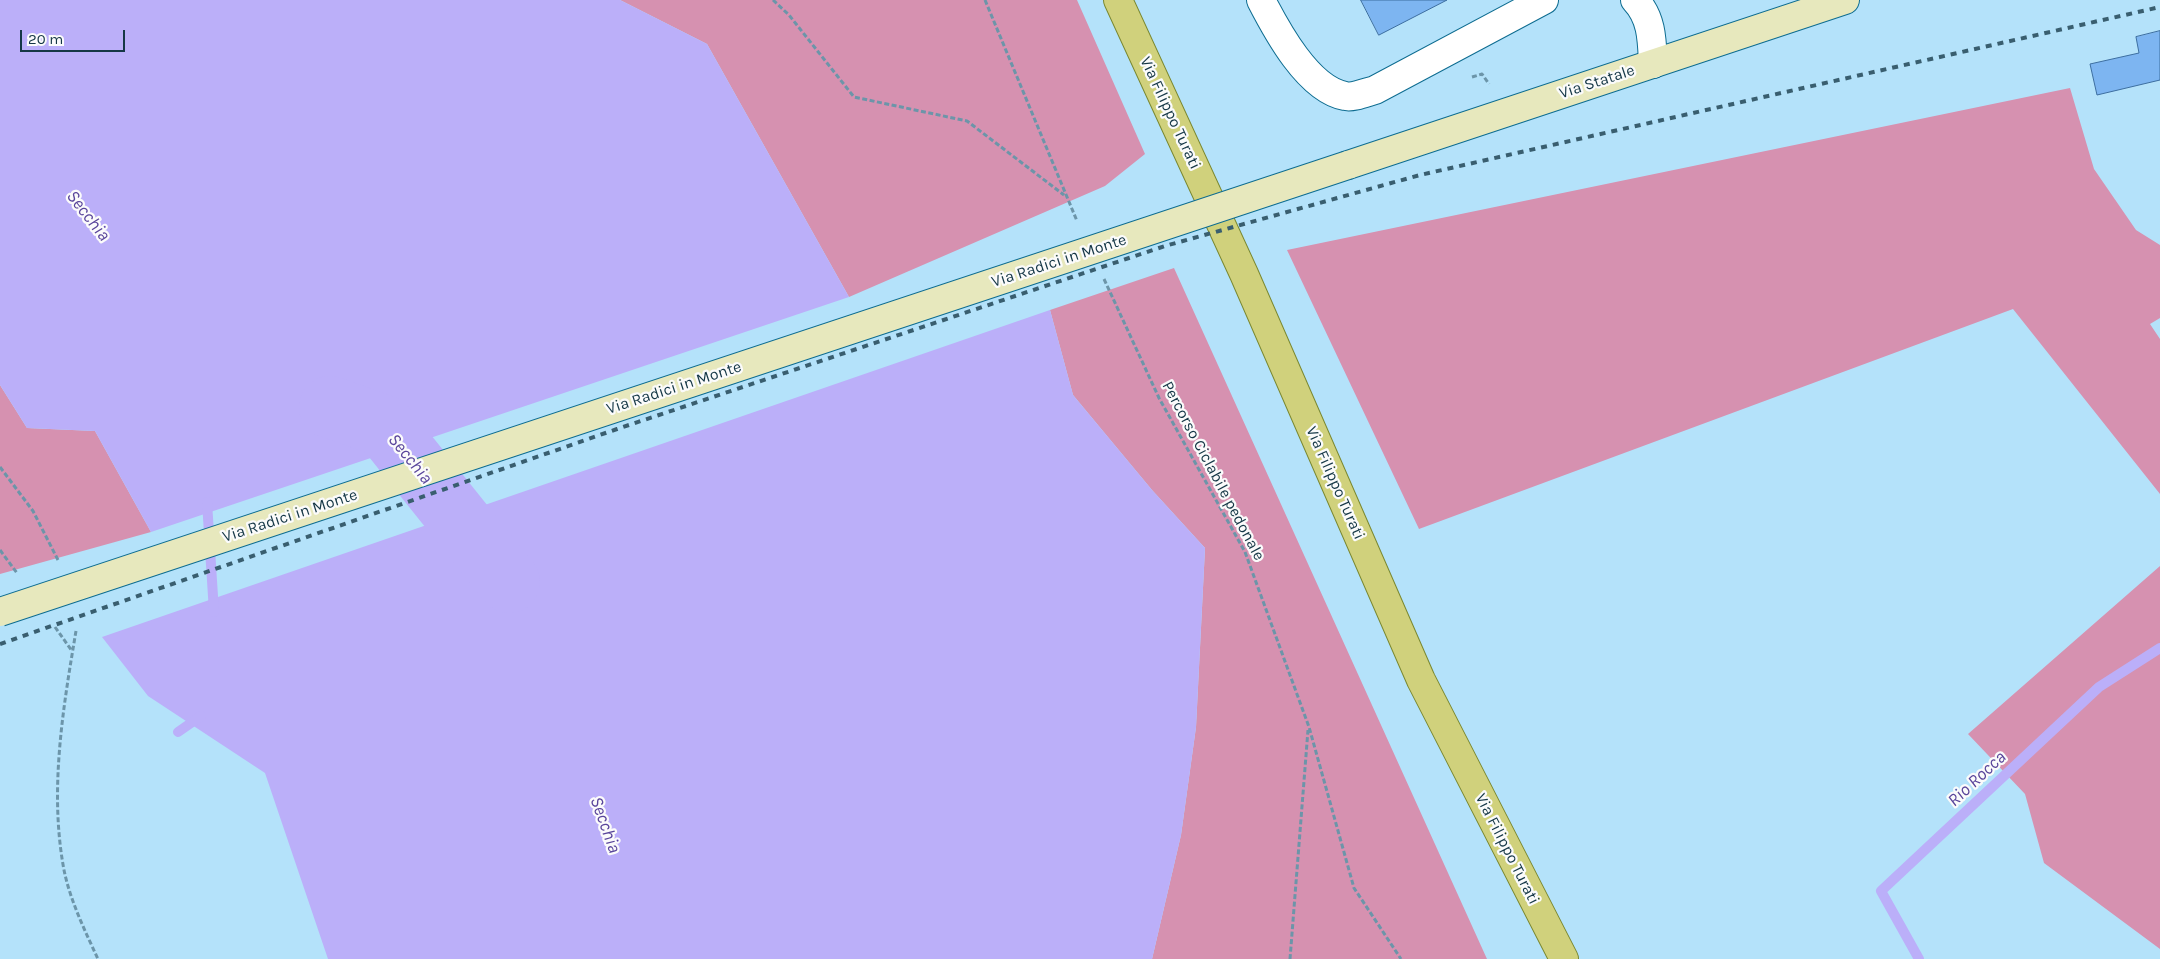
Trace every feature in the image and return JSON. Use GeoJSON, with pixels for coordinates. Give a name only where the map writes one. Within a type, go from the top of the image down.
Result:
{"type":"FeatureCollection","features":[{"type":"Feature","properties":{"kind":"main road","name":"Via Filippo Turati"},"geometry":{"type":"LineString","coordinates":[[1118,0],[1244,274],[1421,680],[1564,959]]}},
{"type":"Feature","properties":{"kind":"street"},"geometry":{"type":"LineString","coordinates":[[1261,0],[1279,34],[1318,84],[1346,97],[1375,90],[1544,0]]}},
{"type":"Feature","properties":{"kind":"street"},"geometry":{"type":"LineString","coordinates":[[1635,0],[1643,9],[1652,33],[1653,64]]}},
{"type":"Feature","properties":{"kind":"street","name":"Via Statale"},"geometry":{"type":"LineString","coordinates":[[1348,164],[1846,0]]}},
{"type":"Feature","properties":{"kind":"street","name":"Via Radici in Monte"},"geometry":{"type":"LineString","coordinates":[[0,612],[1348,164]]}},
{"type":"Feature","properties":{"kind":"path"},"geometry":{"type":"LineString","coordinates":[[773,0],[789,15],[854,97],[967,121],[1066,196]]}},
{"type":"Feature","properties":{"kind":"path"},"geometry":{"type":"LineString","coordinates":[[985,0],[1078,222]]}},
{"type":"Feature","properties":{"kind":"path","name":"Percorso Ciclabile pedonale"},"geometry":{"type":"LineString","coordinates":[[1102,275],[1159,398],[1246,552],[1309,727],[1354,888],[1401,959]]}},
{"type":"Feature","properties":{"kind":"path"},"geometry":{"type":"LineString","coordinates":[[0,467],[33,511],[61,567]]}},
{"type":"Feature","properties":{"kind":"path"},"geometry":{"type":"LineString","coordinates":[[76,630],[62,718],[57,809],[64,871],[98,959]]}},
{"type":"Feature","properties":{"kind":"path"},"geometry":{"type":"LineString","coordinates":[[1290,959],[1309,727]]}},
{"type":"Feature","properties":{"kind":"shaded area"},"geometry":{"type":"Polygon","coordinates":[[[620,0],[1077,0],[1145,154],[1105,186],[849,297],[707,44],[620,0]]]}},
{"type":"Feature","properties":{"kind":"shaded area"},"geometry":{"type":"Polygon","coordinates":[[[2070,88],[2094,169],[2136,230],[2160,245],[2160,318],[2150,324],[2160,339],[2160,494],[2013,309],[1419,529],[1287,250],[2070,88]]]}},
{"type":"Feature","properties":{"kind":"shaded area"},"geometry":{"type":"Polygon","coordinates":[[[1174,268],[1487,959],[1152,959],[1181,835],[1196,727],[1205,548],[1152,490],[1073,395],[1050,310],[1174,268]]]}},
{"type":"Feature","properties":{"kind":"shaded area"},"geometry":{"type":"Polygon","coordinates":[[[0,385],[27,428],[95,431],[151,532],[0,574],[0,385]]]}},
{"type":"Feature","properties":{"kind":"shaded area"},"geometry":{"type":"Polygon","coordinates":[[[2160,566],[2160,949],[2044,863],[2025,794],[1968,734],[2160,566]]]}},
{"type":"Feature","properties":{"kind":"water"},"geometry":{"type":"Polygon","coordinates":[[[0,0],[620,0],[707,44],[849,297],[151,532],[95,431],[27,428],[0,385],[0,0]]]}},
{"type":"Feature","properties":{"kind":"water"},"geometry":{"type":"Polygon","coordinates":[[[1050,310],[1073,395],[1152,490],[1205,548],[1196,727],[1181,835],[1152,959],[328,959],[265,773],[148,696],[102,637],[1050,310]]]}},
{"type":"Feature","properties":{"kind":"building"},"geometry":{"type":"Polygon","coordinates":[[[1361,0],[1447,0],[1379,35],[1361,0]]]}},
{"type":"Feature","properties":{"kind":"building"},"geometry":{"type":"Polygon","coordinates":[[[2160,31],[2160,80],[2097,95],[2090,64],[2139,53],[2136,37],[2160,31]]]}},
{"type":"Feature","properties":{"kind":"waterway","name":"Secchia"},"geometry":{"type":"LineString","coordinates":[[330,407],[384,426],[509,582]]}},
{"type":"Feature","properties":{"kind":"waterway"},"geometry":{"type":"LineString","coordinates":[[207,502],[214,612]]}},
{"type":"Feature","properties":{"kind":"waterway","name":"Rio Rocca"},"geometry":{"type":"LineString","coordinates":[[1919,959],[1881,891],[2099,687],[2160,648]]}},
{"type":"Feature","properties":{"kind":"waterway"},"geometry":{"type":"LineString","coordinates":[[178,732],[201,716]]}},
{"type":"Feature","properties":{"kind":"railway"},"geometry":{"type":"LineString","coordinates":[[0,644],[617,429],[1165,246],[1420,175],[2160,7]]}}]}
